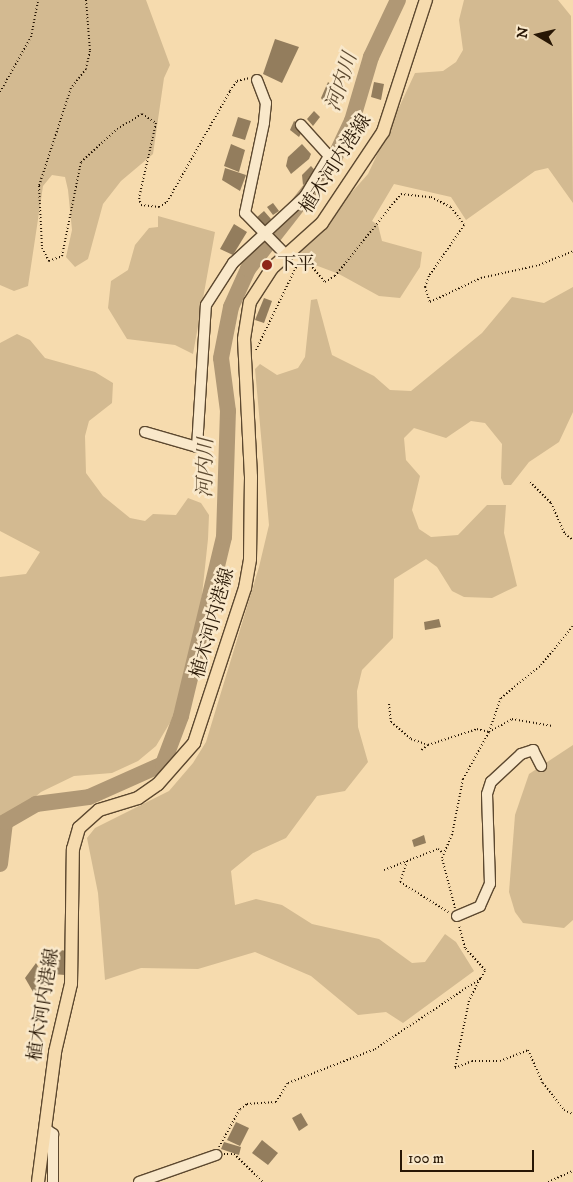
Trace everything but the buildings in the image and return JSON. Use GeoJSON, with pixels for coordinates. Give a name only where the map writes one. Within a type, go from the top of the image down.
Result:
{"type":"FeatureCollection","features":[{"type":"Feature","properties":{"kind":"main road","name":"植木河内港線"},"geometry":{"type":"LineString","coordinates":[[38,1182],[55,1052],[71,984],[73,849],[79,828],[99,810],[138,798],[158,784],[194,743],[245,588],[252,508],[246,354],[250,302],[260,283],[284,252],[322,223],[382,132],[426,0]]}},
{"type":"Feature","properties":{"kind":"street"},"geometry":{"type":"LineString","coordinates":[[257,80],[266,103],[264,123],[245,213],[284,252]]}},
{"type":"Feature","properties":{"kind":"street"},"geometry":{"type":"LineString","coordinates":[[145,432],[197,448],[206,305],[234,263],[305,196],[329,156],[300,125]]}},
{"type":"Feature","properties":{"kind":"street"},"geometry":{"type":"LineString","coordinates":[[457,916],[480,906],[490,884],[487,794],[491,782],[520,754],[533,750],[541,766]]}},
{"type":"Feature","properties":{"kind":"street"},"geometry":{"type":"LineString","coordinates":[[46,1129],[53,1134],[54,1182]]}},
{"type":"Feature","properties":{"kind":"street"},"geometry":{"type":"LineString","coordinates":[[139,1182],[216,1155]]}},
{"type":"Feature","properties":{"kind":"path"},"geometry":{"type":"LineString","coordinates":[[0,92],[31,37],[38,0]]}},
{"type":"Feature","properties":{"kind":"path"},"geometry":{"type":"LineString","coordinates":[[86,0],[90,51],[86,69],[71,88],[39,186],[42,248],[49,261],[62,256],[81,162],[117,129],[142,114],[149,114],[156,123],[139,198],[142,205],[159,207],[167,202],[236,82],[257,80]]}},
{"type":"Feature","properties":{"kind":"path"},"geometry":{"type":"LineString","coordinates":[[246,354],[256,350],[297,264],[308,262],[325,282],[334,276],[401,194],[432,197],[451,207],[462,220],[460,232],[429,276],[425,287],[430,302],[481,278],[539,265],[573,251]]}},
{"type":"Feature","properties":{"kind":"path"},"geometry":{"type":"LineString","coordinates":[[530,482],[551,503],[565,534],[573,540]]}},
{"type":"Feature","properties":{"kind":"path"},"geometry":{"type":"LineString","coordinates":[[573,626],[540,665],[501,698],[490,732],[463,779],[443,853],[465,948],[485,970],[469,1002],[455,1068],[472,1061],[500,1061],[528,1050],[542,1083],[564,1110],[573,1114]]}},
{"type":"Feature","properties":{"kind":"path"},"geometry":{"type":"LineString","coordinates":[[389,704],[391,722],[411,739],[428,745]]}},
{"type":"Feature","properties":{"kind":"path"},"geometry":{"type":"LineString","coordinates":[[420,752],[428,745],[477,728],[490,732],[512,719],[552,726]]}},
{"type":"Feature","properties":{"kind":"path"},"geometry":{"type":"LineString","coordinates":[[384,870],[438,849],[443,853]]}},
{"type":"Feature","properties":{"kind":"path"},"geometry":{"type":"LineString","coordinates":[[407,861],[400,882],[457,916]]}},
{"type":"Feature","properties":{"kind":"path"},"geometry":{"type":"LineString","coordinates":[[216,1155],[240,1109],[276,1102],[288,1083],[375,1049],[481,978]]}},
{"type":"Feature","properties":{"kind":"path"},"geometry":{"type":"LineString","coordinates":[[216,1155],[234,1154],[263,1182]]}},
{"type":"Feature","properties":{"kind":"path"},"geometry":{"type":"LineString","coordinates":[[548,1182],[573,1171]]}},
{"type":"Feature","properties":{"kind":"shaded area"},"geometry":{"type":"Polygon","coordinates":[[[0,0],[146,0],[170,65],[164,78],[153,154],[121,181],[103,204],[88,259],[75,267],[66,257],[72,230],[68,190],[65,177],[52,175],[43,186],[28,286],[14,291],[0,285],[0,0]]]}},
{"type":"Feature","properties":{"kind":"shaded area"},"geometry":{"type":"Polygon","coordinates":[[[464,0],[558,0],[571,16],[573,203],[548,168],[535,171],[466,220],[451,197],[394,184],[372,221],[378,225],[382,241],[422,252],[420,267],[400,298],[379,296],[339,274],[294,257],[368,174],[415,73],[443,71],[456,62],[463,50],[459,20],[464,0]]]}},
{"type":"Feature","properties":{"kind":"shaded area"},"geometry":{"type":"Polygon","coordinates":[[[158,216],[215,232],[193,354],[175,345],[127,339],[108,308],[111,281],[128,270],[135,245],[149,228],[158,227],[158,216]]]}},
{"type":"Feature","properties":{"kind":"shaded area"},"geometry":{"type":"Polygon","coordinates":[[[573,287],[573,412],[559,442],[529,462],[511,485],[504,485],[501,478],[502,444],[485,423],[471,421],[446,438],[414,428],[404,438],[406,460],[420,476],[412,510],[419,529],[431,537],[458,535],[487,505],[506,505],[504,533],[517,586],[492,598],[464,597],[452,591],[437,567],[426,559],[394,579],[393,638],[362,670],[357,691],[358,727],[368,762],[345,791],[317,796],[286,838],[253,853],[231,871],[235,905],[256,899],[282,905],[312,924],[379,939],[412,963],[425,962],[445,934],[456,942],[474,971],[403,1023],[386,1012],[358,1015],[311,976],[255,952],[198,969],[141,968],[105,980],[98,893],[87,838],[95,828],[169,791],[193,763],[206,742],[259,567],[269,525],[255,369],[260,364],[277,375],[298,368],[305,357],[311,300],[317,299],[332,355],[374,376],[390,390],[411,391],[482,333],[512,297],[544,303],[573,287]]]}},
{"type":"Feature","properties":{"kind":"shaded area"},"geometry":{"type":"Polygon","coordinates":[[[17,334],[30,340],[45,358],[95,372],[113,383],[112,403],[89,421],[85,436],[86,473],[103,496],[130,518],[145,521],[153,514],[176,515],[188,498],[201,503],[209,515],[197,642],[171,721],[156,746],[138,761],[112,773],[74,776],[41,792],[18,811],[0,850],[0,577],[26,574],[40,552],[0,531],[0,343],[17,334]]]}},
{"type":"Feature","properties":{"kind":"shaded area"},"geometry":{"type":"Polygon","coordinates":[[[573,745],[573,920],[564,928],[523,923],[515,912],[509,892],[515,815],[529,774],[573,745]]]}},
{"type":"Feature","properties":{"kind":"waterway","name":"河内川"},"geometry":{"type":"LineString","coordinates":[[0,864],[5,822],[36,804],[89,797],[163,764],[181,716],[224,537],[228,411],[221,358],[231,307],[248,269],[334,159],[352,121],[371,57],[398,0]]}},
{"type":"Feature","properties":{"kind":"place","name":"下平"},"geometry":{"type":"Point","coordinates":[267,265]}}]}
